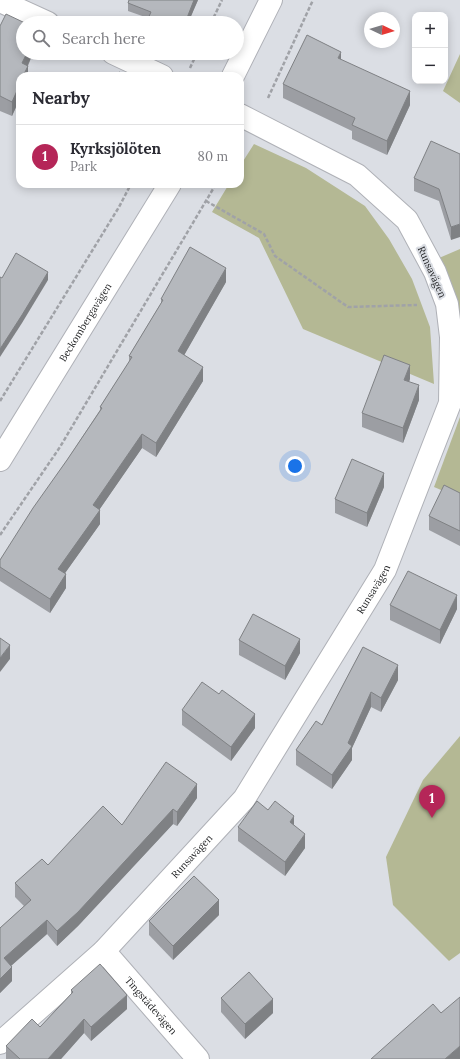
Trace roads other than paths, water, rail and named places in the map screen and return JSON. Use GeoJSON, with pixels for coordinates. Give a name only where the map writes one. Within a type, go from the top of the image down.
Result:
{"type":"FeatureCollection","features":[{"type":"Feature","properties":{"kind":"street"},"geometry":{"type":"LineString","coordinates":[[244,55],[271,0]]}},
{"type":"Feature","properties":{"kind":"street"},"geometry":{"type":"LineString","coordinates":[[0,1],[33,16]]}},
{"type":"Feature","properties":{"kind":"street"},"geometry":{"type":"LineString","coordinates":[[127,60],[153,72]]}},
{"type":"Feature","properties":{"kind":"street"},"geometry":{"type":"LineString","coordinates":[[236,72],[242,60]]}},
{"type":"Feature","properties":{"kind":"street","name":"Runsavägen"},"geometry":{"type":"LineString","coordinates":[[0,1043],[104,951],[244,799],[384,570],[450,403],[451,336],[447,304],[435,272],[407,220],[357,175],[248,119]]}},
{"type":"Feature","properties":{"kind":"street","name":"Beckombergavägen"},"geometry":{"type":"LineString","coordinates":[[0,460],[168,188]]}},
{"type":"Feature","properties":{"kind":"street","name":"Tingstädevägen"},"geometry":{"type":"LineString","coordinates":[[104,951],[198,1059]]}},
{"type":"Feature","properties":{"kind":"place","name":"Kyrksjölöten"},"geometry":{"type":"Point","coordinates":[432,818]}}]}
